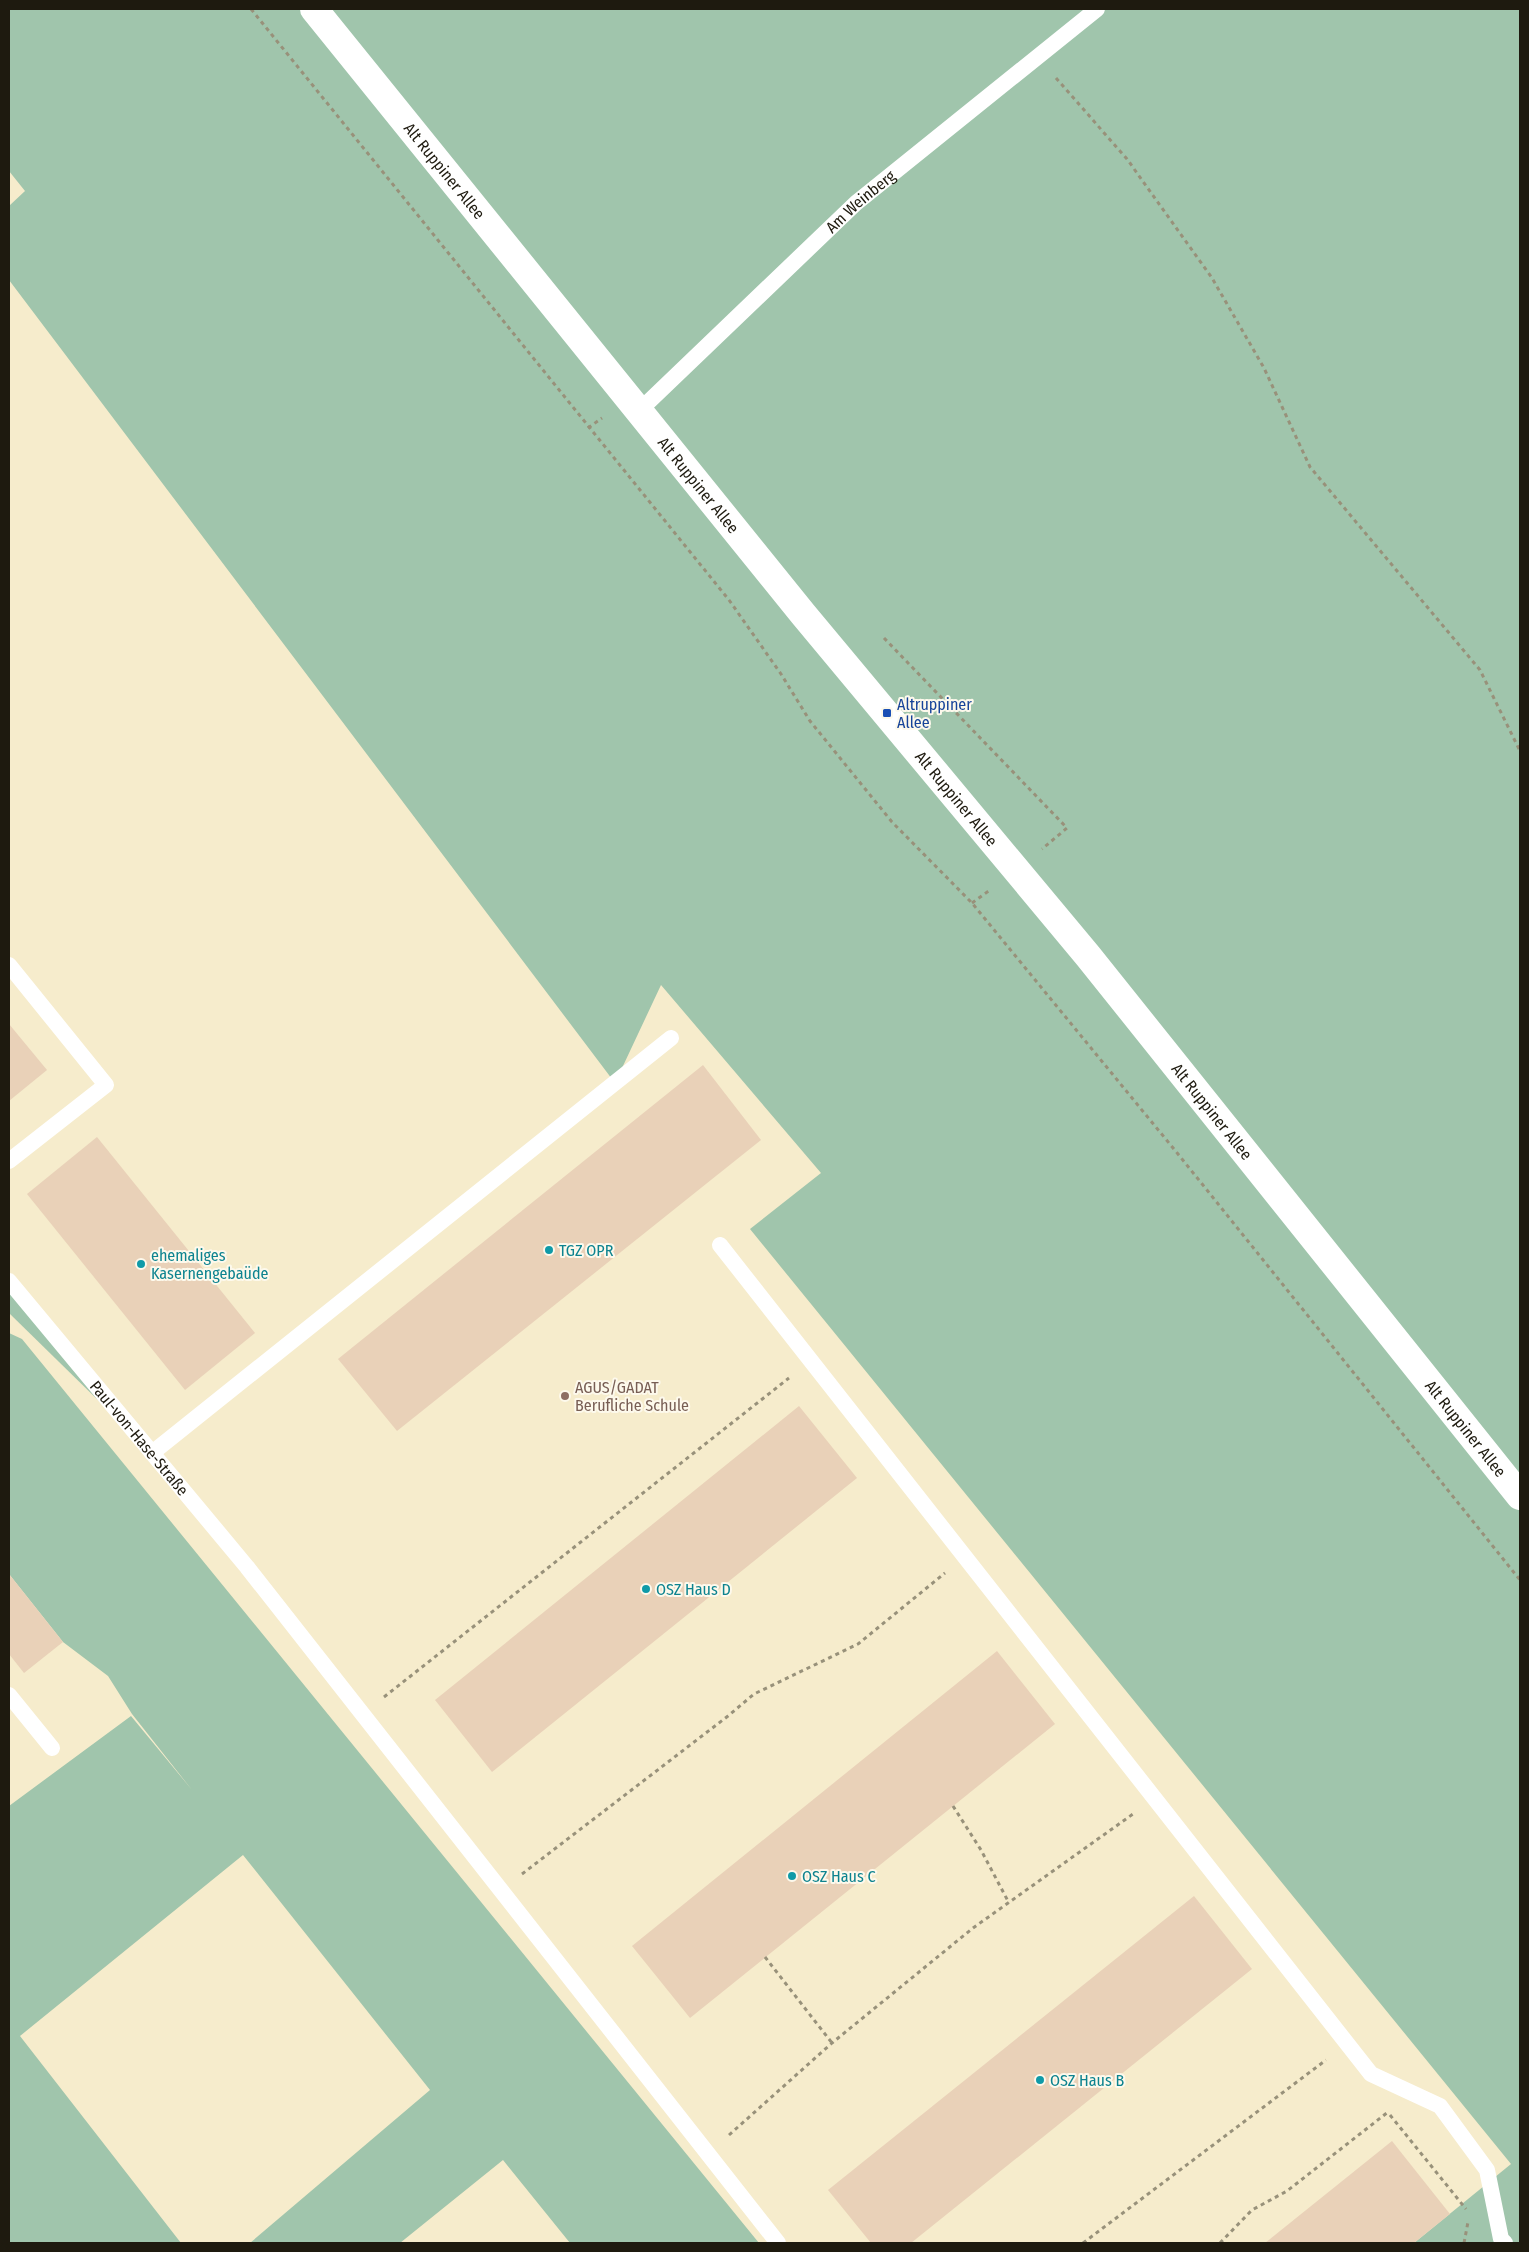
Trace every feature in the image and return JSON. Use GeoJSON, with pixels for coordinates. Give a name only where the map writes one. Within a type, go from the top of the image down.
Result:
{"type":"FeatureCollection","features":[{"type":"Feature","properties":{"kind":"main road","name":"Alt Ruppiner Allee"},"geometry":{"type":"LineString","coordinates":[[314,9],[638,412],[1101,972],[1520,1496]]}},
{"type":"Feature","properties":{"kind":"lane","name":"Am Weinberg"},"geometry":{"type":"LineString","coordinates":[[638,412],[856,203],[1097,9]]}},
{"type":"Feature","properties":{"kind":"lane"},"geometry":{"type":"LineString","coordinates":[[9,966],[106,1085],[9,1160]]}},
{"type":"Feature","properties":{"kind":"lane"},"geometry":{"type":"LineString","coordinates":[[152,1453],[671,1038]]}},
{"type":"Feature","properties":{"kind":"lane"},"geometry":{"type":"LineString","coordinates":[[720,1246],[1371,2074],[1440,2106],[1487,2170],[1501,2239],[1505,2243]]}},
{"type":"Feature","properties":{"kind":"lane","name":"Paul-von-Hase-Straße"},"geometry":{"type":"LineString","coordinates":[[9,1283],[269,1596],[778,2243]]}},
{"type":"Feature","properties":{"kind":"lane"},"geometry":{"type":"LineString","coordinates":[[9,1695],[52,1748]]}},
{"type":"Feature","properties":{"kind":"path"},"geometry":{"type":"LineString","coordinates":[[251,9],[729,600],[781,674],[810,721],[892,822],[972,904],[1178,1154],[1520,1580]]}},
{"type":"Feature","properties":{"kind":"path"},"geometry":{"type":"LineString","coordinates":[[1037,57],[1127,159],[1212,278],[1264,368],[1310,467],[1480,670],[1520,751]]}},
{"type":"Feature","properties":{"kind":"path"},"geometry":{"type":"LineString","coordinates":[[884,638],[1068,828],[972,904]]}},
{"type":"Feature","properties":{"kind":"path"},"geometry":{"type":"LineString","coordinates":[[361,1714],[811,1361]]}},
{"type":"Feature","properties":{"kind":"path"},"geometry":{"type":"LineString","coordinates":[[500,1892],[754,1694],[858,1644],[965,1557]]}},
{"type":"Feature","properties":{"kind":"path"},"geometry":{"type":"LineString","coordinates":[[953,1806],[982,1850],[1009,1902]]}},
{"type":"Feature","properties":{"kind":"path"},"geometry":{"type":"LineString","coordinates":[[707,2154],[832,2043],[973,1928],[1135,1813]]}},
{"type":"Feature","properties":{"kind":"path"},"geometry":{"type":"LineString","coordinates":[[765,1957],[832,2043]]}},
{"type":"Feature","properties":{"kind":"path"},"geometry":{"type":"LineString","coordinates":[[1083,2243],[1330,2056]]}},
{"type":"Feature","properties":{"kind":"path"},"geometry":{"type":"LineString","coordinates":[[1382,2104],[1470,2214],[1464,2243]]}},
{"type":"Feature","properties":{"kind":"path"},"geometry":{"type":"LineString","coordinates":[[1220,2243],[1252,2210],[1287,2191],[1388,2112]]}},
{"type":"Feature","properties":{"kind":"green space"},"geometry":{"type":"Polygon","coordinates":[[[9,9],[1520,9],[1520,2243],[1414,2243],[1511,2164],[750,1229],[821,1173],[661,985],[615,1083],[9,280],[9,206],[25,191],[9,171],[9,9]]]}},
{"type":"Feature","properties":{"kind":"green space"},"geometry":{"type":"Polygon","coordinates":[[[9,1289],[152,1453],[9,1313],[9,1289]]]}},
{"type":"Feature","properties":{"kind":"green space"},"geometry":{"type":"Polygon","coordinates":[[[9,1333],[22,1339],[759,2243],[570,2243],[503,2160],[400,2243],[250,2243],[430,2090],[243,1855],[20,2036],[181,2243],[9,2243],[9,1806],[131,1716],[192,1790],[132,1714],[108,1676],[63,1642],[9,1574],[9,1333]]]}},
{"type":"Feature","properties":{"kind":"building"},"geometry":{"type":"Polygon","coordinates":[[[9,1024],[47,1070],[9,1101],[9,1024]]]}},
{"type":"Feature","properties":{"kind":"building","name":"TGZ OPR"},"geometry":{"type":"Polygon","coordinates":[[[703,1065],[761,1140],[397,1431],[338,1359],[703,1065]]]}},
{"type":"Feature","properties":{"kind":"building","name":"ehemaliges Kasernengebaüde"},"geometry":{"type":"Polygon","coordinates":[[[97,1137],[255,1333],[185,1390],[27,1194],[97,1137]]]}},
{"type":"Feature","properties":{"kind":"building","name":"OSZ Haus D"},"geometry":{"type":"Polygon","coordinates":[[[799,1406],[857,1478],[492,1772],[435,1700],[799,1406]]]}},
{"type":"Feature","properties":{"kind":"building"},"geometry":{"type":"Polygon","coordinates":[[[9,1574],[63,1642],[24,1673],[9,1654],[9,1574]]]}},
{"type":"Feature","properties":{"kind":"building","name":"OSZ Haus C"},"geometry":{"type":"Polygon","coordinates":[[[997,1651],[1055,1724],[690,2018],[632,1946],[997,1651]]]}},
{"type":"Feature","properties":{"kind":"building","name":"OSZ Haus B"},"geometry":{"type":"Polygon","coordinates":[[[1194,1896],[1252,1969],[911,2243],[871,2243],[828,2190],[1194,1896]]]}},
{"type":"Feature","properties":{"kind":"building"},"geometry":{"type":"Polygon","coordinates":[[[1392,2141],[1450,2214],[1414,2243],[1265,2243],[1392,2141]]]}},
{"type":"Feature","properties":{"kind":"place","name":"Altruppiner Allee"},"geometry":{"type":"Point","coordinates":[887,713]}},
{"type":"Feature","properties":{"kind":"place","name":"TGZ OPR"},"geometry":{"type":"Point","coordinates":[549,1250]}},
{"type":"Feature","properties":{"kind":"place","name":"ehemaliges Kasernengebaüde"},"geometry":{"type":"Point","coordinates":[141,1264]}},
{"type":"Feature","properties":{"kind":"place","name":"AGUS/GADAT Berufliche Schule"},"geometry":{"type":"Point","coordinates":[565,1396]}},
{"type":"Feature","properties":{"kind":"place","name":"OSZ Haus D"},"geometry":{"type":"Point","coordinates":[646,1589]}},
{"type":"Feature","properties":{"kind":"place","name":"OSZ Haus C"},"geometry":{"type":"Point","coordinates":[792,1876]}},
{"type":"Feature","properties":{"kind":"place","name":"OSZ Haus B"},"geometry":{"type":"Point","coordinates":[1040,2080]}}]}
